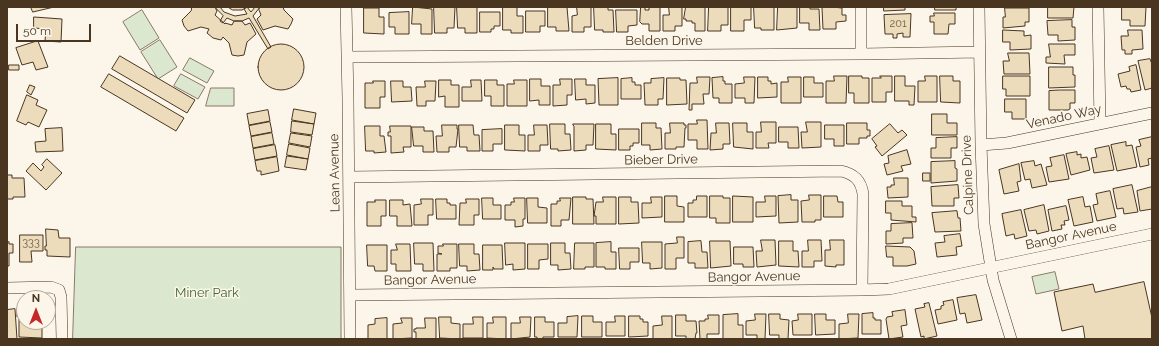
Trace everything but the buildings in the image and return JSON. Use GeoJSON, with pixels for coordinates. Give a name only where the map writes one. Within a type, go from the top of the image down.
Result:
{"type":"FeatureCollection","features":[{"type":"Feature","properties":{"kind":"street","name":"Lean Avenue"},"geometry":{"type":"LineString","coordinates":[[346,7],[351,295],[350,339]]}},
{"type":"Feature","properties":{"kind":"street"},"geometry":{"type":"LineString","coordinates":[[860,7],[861,54]]}},
{"type":"Feature","properties":{"kind":"street","name":"Calpine Drive"},"geometry":{"type":"LineString","coordinates":[[980,7],[981,145],[984,224],[992,280],[1010,339]]}},
{"type":"Feature","properties":{"kind":"street"},"geometry":{"type":"LineString","coordinates":[[1098,7],[1100,124]]}},
{"type":"Feature","properties":{"kind":"street","name":"Belden Drive"},"geometry":{"type":"LineString","coordinates":[[347,57],[980,52]]}},
{"type":"Feature","properties":{"kind":"street","name":"Venado Way"},"geometry":{"type":"LineString","coordinates":[[981,145],[1007,143],[1152,113]]}},
{"type":"Feature","properties":{"kind":"street","name":"Bieber Drive"},"geometry":{"type":"LineString","coordinates":[[349,177],[841,171],[850,173],[857,178],[862,185],[862,290]]}},
{"type":"Feature","properties":{"kind":"street","name":"Bangor Avenue"},"geometry":{"type":"LineString","coordinates":[[351,295],[889,289],[1152,234]]}},
{"type":"Feature","properties":{"kind":"street"},"geometry":{"type":"LineString","coordinates":[[7,288],[51,288],[59,290],[61,297],[62,339]]}},
{"type":"Feature","properties":{"kind":"green space"},"geometry":{"type":"Polygon","coordinates":[[[142,10],[159,38],[140,50],[123,22],[142,10]]]}},
{"type":"Feature","properties":{"kind":"green space"},"geometry":{"type":"Polygon","coordinates":[[[160,40],[177,67],[158,79],[141,52],[160,40]]]}},
{"type":"Feature","properties":{"kind":"green space"},"geometry":{"type":"Polygon","coordinates":[[[190,58],[214,71],[207,83],[183,70],[190,58]]]}},
{"type":"Feature","properties":{"kind":"green space"},"geometry":{"type":"Polygon","coordinates":[[[181,74],[205,87],[198,99],[174,86],[181,74]]]}},
{"type":"Feature","properties":{"kind":"green space"},"geometry":{"type":"Polygon","coordinates":[[[211,88],[234,88],[234,106],[206,106],[211,88]]]}},
{"type":"Feature","properties":{"kind":"green space","name":"Miner Park"},"geometry":{"type":"Polygon","coordinates":[[[76,247],[341,247],[341,339],[73,339],[76,247]]]}},
{"type":"Feature","properties":{"kind":"green space"},"geometry":{"type":"Polygon","coordinates":[[[1055,272],[1059,289],[1036,294],[1032,277],[1055,272]]]}}]}
